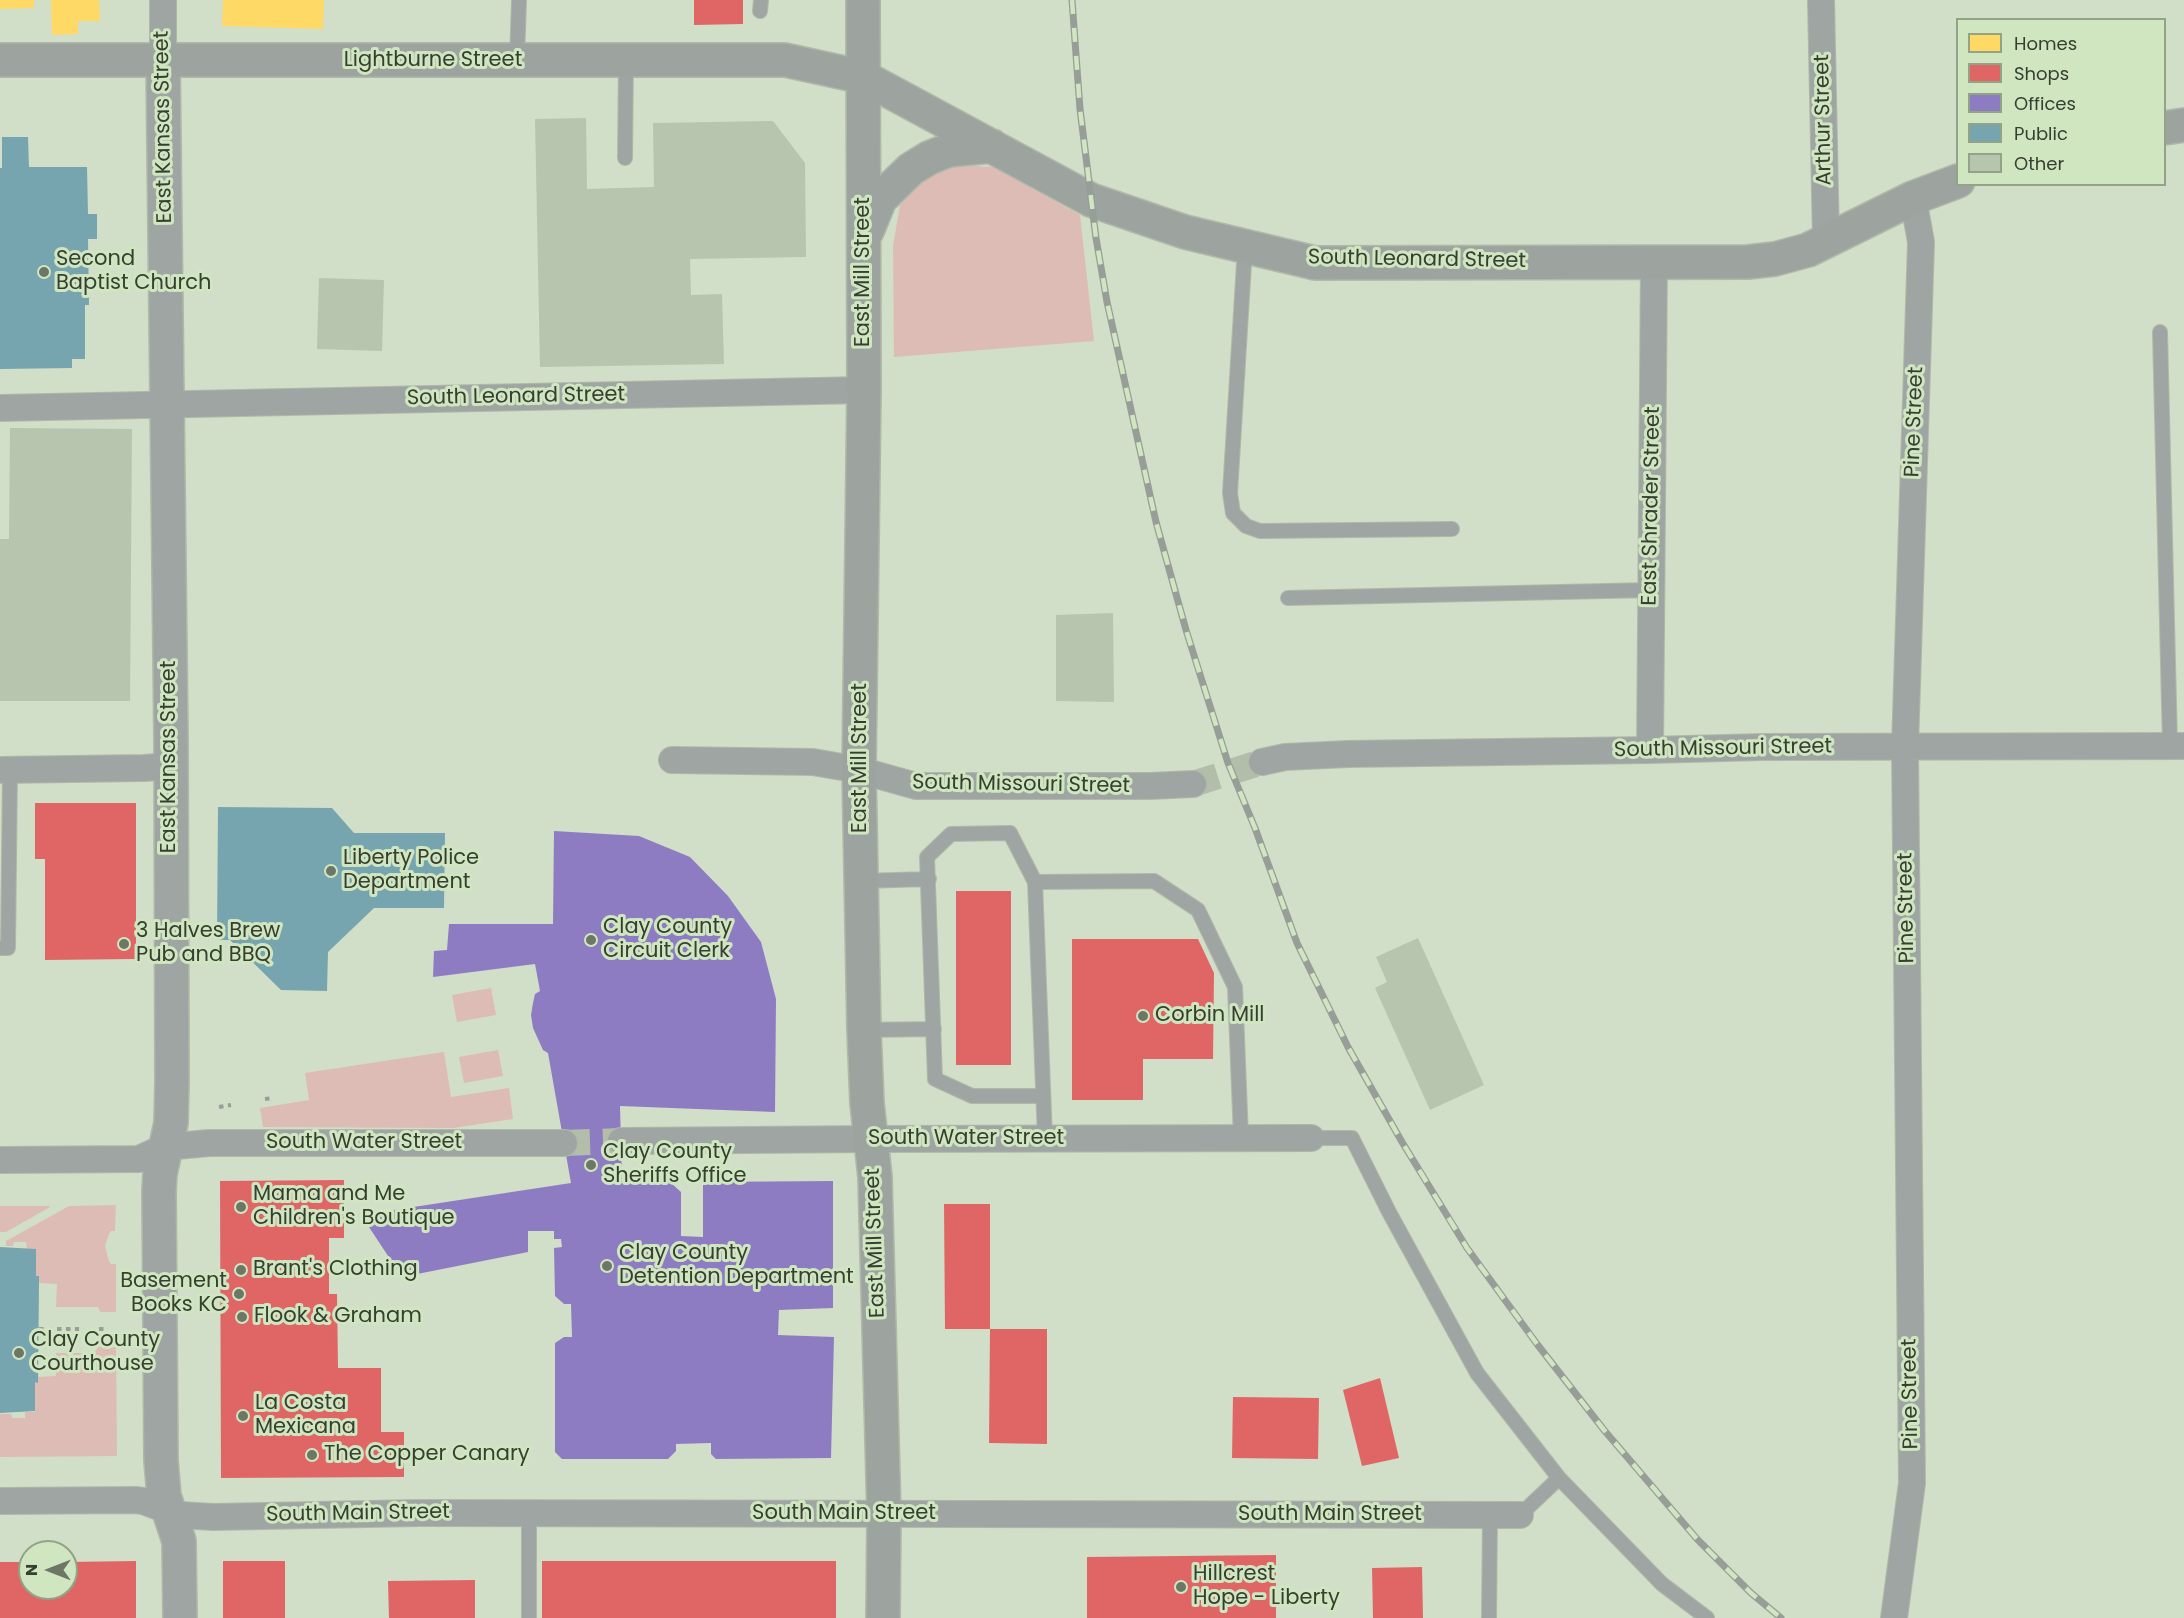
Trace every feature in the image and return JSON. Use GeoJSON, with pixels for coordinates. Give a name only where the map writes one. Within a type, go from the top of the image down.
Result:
{"type":"FeatureCollection","features":[{"type":"Feature","properties":{"kind":"main road","name":"East Mill Street"},"geometry":{"type":"LineString","coordinates":[[863,0],[864,390],[859,770],[864,1030],[867,1103],[875,1177],[884,1515],[884,1618]]}},
{"type":"Feature","properties":{"kind":"main road","name":"Lightburne Street"},"geometry":{"type":"LineString","coordinates":[[0,60],[785,60],[863,77]]}},
{"type":"Feature","properties":{"kind":"main road","name":"South Leonard Street"},"geometry":{"type":"LineString","coordinates":[[863,77],[1091,200],[1185,232],[1316,263],[1748,262],[1775,259],[1808,250],[1913,198],[1956,182]]}},
{"type":"Feature","properties":{"kind":"main road"},"geometry":{"type":"LineString","coordinates":[[2166,129],[2184,125]]}},
{"type":"Feature","properties":{"kind":"main road"},"geometry":{"type":"LineString","coordinates":[[864,238],[880,199],[910,169],[928,158],[949,150],[992,146]]}},
{"type":"Feature","properties":{"kind":"street","name":"East Kansas Street"},"geometry":{"type":"LineString","coordinates":[[163,0],[171,766],[171,1123],[159,1191],[161,1460],[164,1496],[179,1541],[180,1618]]}},
{"type":"Feature","properties":{"kind":"street","name":"Arthur Street"},"geometry":{"type":"LineString","coordinates":[[1821,0],[1826,240]]}},
{"type":"Feature","properties":{"kind":"street","name":"Pine Street"},"geometry":{"type":"LineString","coordinates":[[1894,1618],[1912,1483],[1905,747],[1920,242],[1913,198]]}},
{"type":"Feature","properties":{"kind":"street","name":"East Shrader Street"},"geometry":{"type":"LineString","coordinates":[[1650,750],[1654,261]]}},
{"type":"Feature","properties":{"kind":"street","name":"South Leonard Street"},"geometry":{"type":"LineString","coordinates":[[0,408],[864,390]]}},
{"type":"Feature","properties":{"kind":"street","name":"South Missouri Street"},"geometry":{"type":"LineString","coordinates":[[1262,762],[1285,757],[1348,754],[1762,747],[2177,746]]}},
{"type":"Feature","properties":{"kind":"street","name":"South Missouri Street"},"geometry":{"type":"LineString","coordinates":[[672,760],[813,762],[859,770],[916,786],[1058,787],[1193,784]]}},
{"type":"Feature","properties":{"kind":"street"},"geometry":{"type":"LineString","coordinates":[[5,770],[171,766]]}},
{"type":"Feature","properties":{"kind":"street","name":"South Water Street"},"geometry":{"type":"LineString","coordinates":[[621,1142],[1311,1138]]}},
{"type":"Feature","properties":{"kind":"street","name":"South Water Street"},"geometry":{"type":"LineString","coordinates":[[0,1160],[139,1159],[165,1148],[209,1143],[564,1143]]}},
{"type":"Feature","properties":{"kind":"street","name":"South Main Street"},"geometry":{"type":"LineString","coordinates":[[0,1501],[135,1500],[150,1503],[180,1515],[213,1517],[419,1513],[1520,1515]]}},
{"type":"Feature","properties":{"kind":"lane"},"geometry":{"type":"LineString","coordinates":[[517,61],[519,0]]}},
{"type":"Feature","properties":{"kind":"lane"},"geometry":{"type":"LineString","coordinates":[[625,158],[626,60]]}},
{"type":"Feature","properties":{"kind":"lane"},"geometry":{"type":"LineString","coordinates":[[1245,246],[1230,493],[1233,513],[1246,526],[1260,531],[1452,529]]}},
{"type":"Feature","properties":{"kind":"lane"},"geometry":{"type":"LineString","coordinates":[[2160,332],[2177,746]]}},
{"type":"Feature","properties":{"kind":"lane"},"geometry":{"type":"LineString","coordinates":[[1288,598],[1651,590]]}},
{"type":"Feature","properties":{"kind":"lane"},"geometry":{"type":"LineString","coordinates":[[0,948],[8,948],[5,770]]}},
{"type":"Feature","properties":{"kind":"lane"},"geometry":{"type":"LineString","coordinates":[[1043,1096],[972,1096],[935,1079],[927,856],[951,834],[1010,833],[1035,882],[1045,1139]]}},
{"type":"Feature","properties":{"kind":"lane"},"geometry":{"type":"LineString","coordinates":[[862,881],[929,879]]}},
{"type":"Feature","properties":{"kind":"lane"},"geometry":{"type":"LineString","coordinates":[[1035,882],[1154,881],[1198,910],[1235,987],[1240,1138]]}},
{"type":"Feature","properties":{"kind":"lane"},"geometry":{"type":"LineString","coordinates":[[864,1030],[934,1029]]}},
{"type":"Feature","properties":{"kind":"lane"},"geometry":{"type":"LineString","coordinates":[[1311,1138],[1352,1138],[1389,1212],[1477,1373],[1559,1478],[1662,1584],[1707,1618]]}},
{"type":"Feature","properties":{"kind":"lane"},"geometry":{"type":"LineString","coordinates":[[1520,1515],[1559,1478]]}},
{"type":"Feature","properties":{"kind":"lane"},"geometry":{"type":"LineString","coordinates":[[529,1513],[529,1618]]}},
{"type":"Feature","properties":{"kind":"lane"},"geometry":{"type":"LineString","coordinates":[[1489,1618],[1490,1515]]}},
{"type":"Feature","properties":{"kind":"path"},"geometry":{"type":"LineString","coordinates":[[266,1099],[274,1098]]}},
{"type":"Feature","properties":{"kind":"path"},"geometry":{"type":"LineString","coordinates":[[219,1107],[231,1105]]}},
{"type":"Feature","properties":{"kind":"path"},"geometry":{"type":"LineString","coordinates":[[39,1329],[79,1329]]}},
{"type":"Feature","properties":{"kind":"path"},"geometry":{"type":"LineString","coordinates":[[99,1329],[106,1329]]}},
{"type":"Feature","properties":{"kind":"shaded area"},"geometry":{"type":"Polygon","coordinates":[[[960,165],[994,167],[1080,215],[1094,341],[894,357],[893,246],[900,205],[923,179],[960,165]]]}},
{"type":"Feature","properties":{"kind":"shaded area"},"geometry":{"type":"Polygon","coordinates":[[[491,988],[496,1015],[457,1022],[452,995],[491,988]]]}},
{"type":"Feature","properties":{"kind":"shaded area"},"geometry":{"type":"Polygon","coordinates":[[[498,1050],[503,1076],[464,1083],[459,1057],[498,1050]]]}},
{"type":"Feature","properties":{"kind":"shaded area"},"geometry":{"type":"Polygon","coordinates":[[[444,1052],[451,1097],[509,1088],[513,1119],[453,1128],[263,1127],[260,1108],[309,1100],[305,1073],[444,1052]]]}},
{"type":"Feature","properties":{"kind":"shaded area"},"geometry":{"type":"Polygon","coordinates":[[[116,1205],[115,1231],[109,1234],[105,1246],[109,1261],[111,1264],[116,1264],[116,1312],[100,1312],[98,1307],[56,1307],[57,1284],[39,1283],[39,1277],[36,1276],[36,1249],[27,1249],[26,1242],[14,1242],[13,1246],[6,1246],[6,1241],[69,1206],[116,1205]]]}},
{"type":"Feature","properties":{"kind":"shaded area"},"geometry":{"type":"Polygon","coordinates":[[[0,1206],[50,1207],[6,1232],[0,1232],[0,1206]]]}},
{"type":"Feature","properties":{"kind":"shaded area"},"geometry":{"type":"Polygon","coordinates":[[[98,1347],[116,1347],[117,1456],[0,1457],[0,1414],[11,1414],[12,1418],[25,1418],[25,1412],[35,1412],[35,1382],[38,1382],[38,1377],[56,1376],[56,1353],[94,1353],[98,1347]]]}},
{"type":"Feature","properties":{"kind":"building: Homes"},"geometry":{"type":"Polygon","coordinates":[[[0,0],[34,0],[34,8],[0,9],[0,0]]]}},
{"type":"Feature","properties":{"kind":"building: Homes"},"geometry":{"type":"Polygon","coordinates":[[[51,0],[99,0],[100,21],[78,21],[78,34],[52,35],[51,0]]]}},
{"type":"Feature","properties":{"kind":"building: Homes"},"geometry":{"type":"Polygon","coordinates":[[[223,0],[324,0],[323,29],[222,26],[223,0]]]}},
{"type":"Feature","properties":{"kind":"building: Shops"},"geometry":{"type":"Polygon","coordinates":[[[694,0],[743,0],[743,24],[694,25],[694,0]]]}},
{"type":"Feature","properties":{"kind":"building: Shops"},"geometry":{"type":"Polygon","coordinates":[[[35,803],[136,803],[136,959],[45,960],[45,859],[35,859],[35,803]]]}},
{"type":"Feature","properties":{"kind":"building: Shops"},"geometry":{"type":"Polygon","coordinates":[[[956,891],[1011,891],[1011,1065],[956,1065],[956,891]]]}},
{"type":"Feature","properties":{"kind":"building: Shops","name":"Corbin Mill"},"geometry":{"type":"Polygon","coordinates":[[[1072,939],[1198,939],[1214,973],[1213,1059],[1143,1059],[1143,1100],[1072,1100],[1072,939]]]}},
{"type":"Feature","properties":{"kind":"building: Shops"},"geometry":{"type":"Polygon","coordinates":[[[344,1180],[344,1238],[329,1238],[329,1294],[337,1294],[338,1368],[381,1368],[381,1432],[404,1432],[404,1477],[221,1478],[220,1181],[344,1180]]]}},
{"type":"Feature","properties":{"kind":"building: Shops"},"geometry":{"type":"Polygon","coordinates":[[[944,1204],[990,1204],[990,1329],[945,1329],[944,1204]]]}},
{"type":"Feature","properties":{"kind":"building: Shops"},"geometry":{"type":"Polygon","coordinates":[[[990,1329],[1047,1329],[1047,1444],[989,1443],[990,1329]]]}},
{"type":"Feature","properties":{"kind":"building: Shops"},"geometry":{"type":"Polygon","coordinates":[[[1380,1378],[1399,1458],[1362,1466],[1343,1390],[1380,1378]]]}},
{"type":"Feature","properties":{"kind":"building: Shops"},"geometry":{"type":"Polygon","coordinates":[[[1233,1397],[1319,1398],[1318,1459],[1232,1458],[1233,1397]]]}},
{"type":"Feature","properties":{"kind":"building: Shops","name":"Hillcrest Hope - Liberty"},"geometry":{"type":"Polygon","coordinates":[[[1276,1555],[1276,1618],[1087,1618],[1087,1557],[1276,1555]]]}},
{"type":"Feature","properties":{"kind":"building: Shops"},"geometry":{"type":"Polygon","coordinates":[[[136,1561],[136,1618],[0,1618],[0,1562],[18,1562],[18,1600],[78,1600],[78,1562],[136,1561]]]}},
{"type":"Feature","properties":{"kind":"building: Shops"},"geometry":{"type":"Polygon","coordinates":[[[223,1561],[285,1561],[285,1618],[223,1618],[223,1561]]]}},
{"type":"Feature","properties":{"kind":"building: Shops"},"geometry":{"type":"Polygon","coordinates":[[[542,1561],[836,1561],[836,1618],[542,1618],[542,1561]]]}},
{"type":"Feature","properties":{"kind":"building: Shops"},"geometry":{"type":"Polygon","coordinates":[[[1422,1567],[1423,1618],[1373,1618],[1372,1568],[1422,1567]]]}},
{"type":"Feature","properties":{"kind":"building: Shops"},"geometry":{"type":"Polygon","coordinates":[[[475,1580],[475,1618],[389,1618],[388,1581],[475,1580]]]}},
{"type":"Feature","properties":{"kind":"building: Offices"},"geometry":{"type":"Polygon","coordinates":[[[554,831],[639,836],[690,857],[728,896],[761,942],[776,999],[775,1112],[620,1106],[622,1183],[671,1183],[681,1192],[681,1236],[703,1237],[703,1182],[833,1181],[833,1308],[779,1310],[778,1335],[834,1337],[831,1458],[716,1459],[711,1454],[711,1443],[676,1444],[676,1451],[668,1459],[562,1459],[555,1452],[555,1343],[564,1337],[572,1337],[571,1304],[564,1304],[555,1296],[554,1248],[562,1247],[561,1239],[554,1239],[554,1231],[528,1231],[528,1252],[402,1277],[361,1215],[571,1183],[548,1053],[543,1050],[533,1028],[531,1015],[533,1003],[535,994],[540,991],[535,964],[433,977],[434,951],[447,950],[449,924],[553,924],[554,831]]]}},
{"type":"Feature","properties":{"kind":"building: Public","name":"Second Baptist Church"},"geometry":{"type":"Polygon","coordinates":[[[2,137],[28,137],[29,167],[87,167],[88,214],[97,214],[97,239],[88,239],[89,305],[85,305],[85,359],[72,359],[72,368],[0,369],[2,137]]]}},
{"type":"Feature","properties":{"kind":"building: Public","name":"Liberty Police Department"},"geometry":{"type":"Polygon","coordinates":[[[218,807],[332,808],[354,833],[445,833],[444,908],[374,908],[328,952],[327,991],[281,990],[230,940],[217,940],[218,807]]]}},
{"type":"Feature","properties":{"kind":"building: Public","name":"Clay County Courthouse"},"geometry":{"type":"Polygon","coordinates":[[[0,1247],[36,1249],[36,1276],[39,1276],[39,1283],[38,1383],[35,1382],[35,1411],[0,1413],[0,1247]]]}},
{"type":"Feature","properties":{"kind":"building: Other"},"geometry":{"type":"Polygon","coordinates":[[[586,118],[587,189],[654,187],[653,123],[773,121],[805,163],[806,257],[690,259],[691,295],[722,294],[724,364],[540,367],[535,119],[586,118]]]}},
{"type":"Feature","properties":{"kind":"building: Other"},"geometry":{"type":"Polygon","coordinates":[[[319,278],[384,280],[382,351],[317,349],[319,278]]]}},
{"type":"Feature","properties":{"kind":"building: Other"},"geometry":{"type":"Polygon","coordinates":[[[10,428],[132,429],[130,701],[0,701],[0,539],[9,539],[10,428]]]}},
{"type":"Feature","properties":{"kind":"building: Other"},"geometry":{"type":"Polygon","coordinates":[[[1113,613],[1114,702],[1056,701],[1056,615],[1113,613]]]}},
{"type":"Feature","properties":{"kind":"building: Other"},"geometry":{"type":"Polygon","coordinates":[[[1418,938],[1484,1085],[1430,1110],[1375,988],[1387,982],[1376,957],[1418,938]]]}},
{"type":"Feature","properties":{"kind":"tunnel"},"geometry":{"type":"LineString","coordinates":[[1193,784],[1262,762]]}},
{"type":"Feature","properties":{"kind":"tunnel"},"geometry":{"type":"LineString","coordinates":[[564,1143],[621,1141]]}},
{"type":"Feature","properties":{"kind":"railway"},"geometry":{"type":"LineString","coordinates":[[1072,0],[1080,109],[1096,238],[1107,302],[1156,522],[1186,630],[1228,763],[1255,828],[1297,943],[1348,1047],[1402,1142],[1467,1248],[1537,1344],[1604,1430],[1697,1539],[1751,1593],[1781,1618]]}},
{"type":"Feature","properties":{"kind":"place","name":"Second Baptist Church"},"geometry":{"type":"Point","coordinates":[44,272]}},
{"type":"Feature","properties":{"kind":"place","name":"Liberty Police Department"},"geometry":{"type":"Point","coordinates":[331,871]}},
{"type":"Feature","properties":{"kind":"place","name":"Clay County Circuit Clerk"},"geometry":{"type":"Point","coordinates":[591,940]}},
{"type":"Feature","properties":{"kind":"place","name":"3 Halves Brew Pub and BBQ"},"geometry":{"type":"Point","coordinates":[124,944]}},
{"type":"Feature","properties":{"kind":"place","name":"Corbin Mill"},"geometry":{"type":"Point","coordinates":[1143,1016]}},
{"type":"Feature","properties":{"kind":"place","name":"Clay County Sheriffs Office"},"geometry":{"type":"Point","coordinates":[591,1165]}},
{"type":"Feature","properties":{"kind":"place","name":"Mama and Me Children's Boutique"},"geometry":{"type":"Point","coordinates":[241,1207]}},
{"type":"Feature","properties":{"kind":"place","name":"Clay County Detention Department"},"geometry":{"type":"Point","coordinates":[607,1266]}},
{"type":"Feature","properties":{"kind":"place","name":"Brant's Clothing"},"geometry":{"type":"Point","coordinates":[241,1270]}},
{"type":"Feature","properties":{"kind":"place","name":"Basement Books KC"},"geometry":{"type":"Point","coordinates":[239,1294]}},
{"type":"Feature","properties":{"kind":"place","name":"Flook & Graham"},"geometry":{"type":"Point","coordinates":[242,1317]}},
{"type":"Feature","properties":{"kind":"place","name":"Clay County Courthouse"},"geometry":{"type":"Point","coordinates":[19,1353]}},
{"type":"Feature","properties":{"kind":"place","name":"La Costa Mexicana"},"geometry":{"type":"Point","coordinates":[243,1416]}},
{"type":"Feature","properties":{"kind":"place","name":"The Copper Canary"},"geometry":{"type":"Point","coordinates":[312,1455]}},
{"type":"Feature","properties":{"kind":"place","name":"Hillcrest Hope - Liberty"},"geometry":{"type":"Point","coordinates":[1181,1587]}}]}
